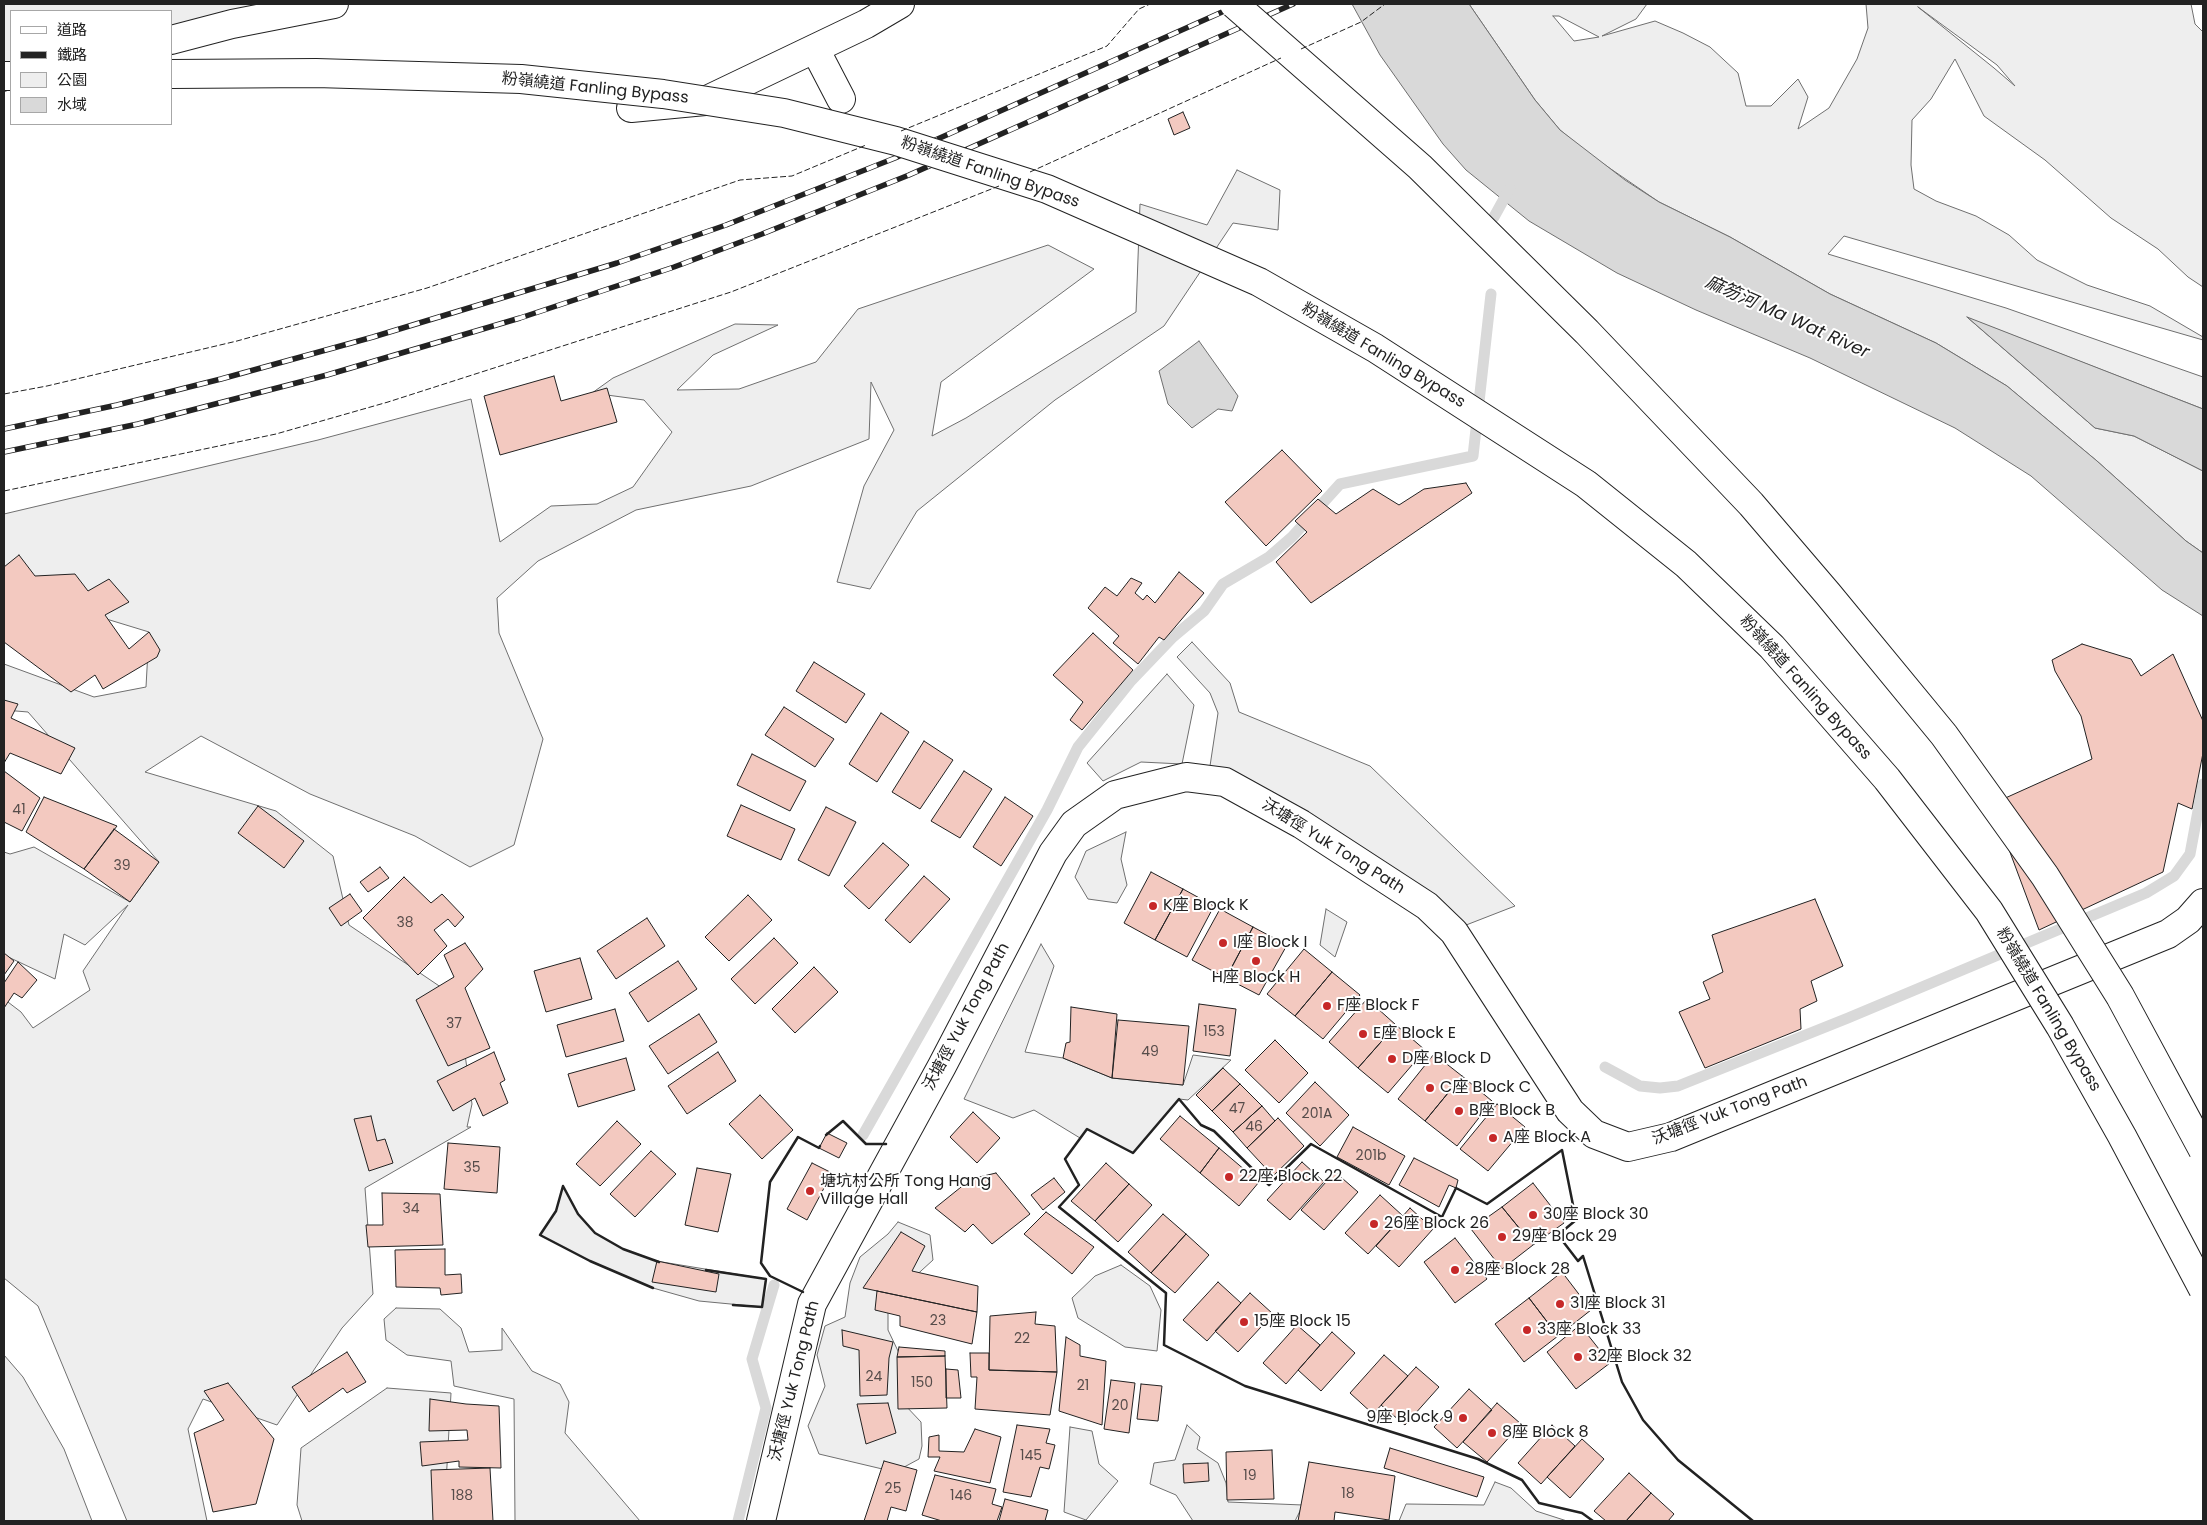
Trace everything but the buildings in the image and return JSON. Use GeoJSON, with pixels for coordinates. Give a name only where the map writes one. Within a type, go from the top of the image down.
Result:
{"type":"FeatureCollection","features":[{"type":"Feature","properties":{"kind":"main road"},"geometry":{"type":"LineString","coordinates":[[172,40],[232,24],[334,4]]}},
{"type":"Feature","properties":{"kind":"main road"},"geometry":{"type":"LineString","coordinates":[[631,108],[705,101],[866,24],[900,4]]}},
{"type":"Feature","properties":{"kind":"main road"},"geometry":{"type":"LineString","coordinates":[[1234,4],[1420,167],[1580,325],[1751,504],[1828,594],[1944,735],[2045,876],[2120,996],[2203,1150]]}},
{"type":"Feature","properties":{"kind":"main road"},"geometry":{"type":"LineString","coordinates":[[815,49],[841,98]]}},
{"type":"Feature","properties":{"kind":"main road","name":"粉嶺繞道 Fanling Bypass"},"geometry":{"type":"LineString","coordinates":[[172,74],[316,73],[521,79],[663,94],[784,113],[896,141],[1047,189],[1259,282],[1375,348],[1586,484],[1686,564],[1772,646],[1887,779],[1989,911],[2060,1026],[2122,1136],[2203,1289]]}},
{"type":"Feature","properties":{"kind":"main road","name":"沃塘徑 Yuk Tong Path"},"geometry":{"type":"LineString","coordinates":[[761,1521],[812,1304],[942,1066],[1053,853],[1074,824],[1115,795],[1186,777],[1225,782],[1301,824],[1427,906],[1454,932],[1570,1111],[1594,1134],[1628,1147],[1670,1137],[2168,934],[2188,920],[2203,903]]}},
{"type":"Feature","properties":{"kind":"green space"},"geometry":{"type":"Polygon","coordinates":[[[4,4],[341,4],[172,46],[172,10],[10,10],[10,89],[4,92],[4,4]]]}},
{"type":"Feature","properties":{"kind":"green space"},"geometry":{"type":"Polygon","coordinates":[[[1469,4],[1647,4],[1636,19],[1602,36],[1655,21],[1683,33],[1710,47],[1738,73],[1746,106],[1771,106],[1798,79],[1808,97],[1798,129],[1829,108],[1857,59],[1868,28],[1866,4],[2191,4],[2195,24],[2203,32],[2203,287],[2188,277],[2158,249],[2111,218],[2045,160],[1984,116],[1955,59],[1931,99],[1912,120],[1911,165],[1914,189],[1936,201],[1976,216],[2009,235],[2037,260],[2087,285],[2150,306],[2203,337],[2203,340],[1844,236],[1828,254],[2006,308],[2203,377],[2203,409],[1968,318],[2095,428],[2134,436],[2203,471],[2203,553],[2186,541],[2097,461],[2007,386],[1936,343],[1830,294],[1730,237],[1659,202],[1589,154],[1560,130],[1535,100],[1469,4]],[[1918,7],[1994,68],[2015,86],[1997,65],[1918,7]],[[1553,16],[1574,41],[1599,37],[1559,16],[1553,16]]]}},
{"type":"Feature","properties":{"kind":"green space"},"geometry":{"type":"Polygon","coordinates":[[[1237,170],[1280,190],[1278,230],[1233,223],[1164,326],[1055,400],[917,511],[870,589],[837,582],[864,486],[894,430],[871,382],[869,439],[751,486],[636,510],[538,561],[497,598],[499,633],[543,739],[514,845],[470,867],[415,836],[310,794],[201,736],[145,772],[276,811],[333,856],[349,925],[457,998],[472,1104],[467,1127],[471,1127],[365,1188],[373,1294],[342,1328],[277,1425],[203,1399],[188,1429],[207,1521],[127,1521],[38,1306],[4,1278],[4,999],[21,1012],[33,1028],[90,990],[83,971],[128,905],[85,945],[64,934],[55,979],[4,955],[4,852],[10,854],[34,847],[130,902],[159,862],[28,712],[4,710],[4,664],[94,697],[146,687],[149,632],[18,592],[21,569],[4,581],[4,514],[318,440],[471,399],[500,542],[551,506],[597,504],[633,487],[672,432],[644,400],[592,393],[613,378],[735,324],[778,325],[713,355],[677,390],[739,389],[816,362],[858,309],[1048,245],[1094,269],[941,382],[932,436],[966,418],[1136,312],[1140,204],[1207,225],[1237,170]]]}},
{"type":"Feature","properties":{"kind":"green space"},"geometry":{"type":"Polygon","coordinates":[[[1192,642],[1230,683],[1239,712],[1370,766],[1515,906],[1461,927],[1237,777],[1210,766],[1218,713],[1210,693],[1177,657],[1192,642]]]}},
{"type":"Feature","properties":{"kind":"green space"},"geometry":{"type":"Polygon","coordinates":[[[1167,674],[1194,705],[1182,764],[1141,762],[1103,781],[1087,763],[1167,674]]]}},
{"type":"Feature","properties":{"kind":"green space"},"geometry":{"type":"Polygon","coordinates":[[[1126,832],[1121,859],[1127,885],[1117,903],[1088,899],[1075,877],[1086,851],[1126,832]]]}},
{"type":"Feature","properties":{"kind":"green space"},"geometry":{"type":"Polygon","coordinates":[[[1326,909],[1347,922],[1335,957],[1320,945],[1326,909]]]}},
{"type":"Feature","properties":{"kind":"green space"},"geometry":{"type":"Polygon","coordinates":[[[1041,944],[1054,966],[1025,1052],[1063,1058],[1112,1078],[1183,1085],[1193,1055],[1231,1060],[1188,1100],[1179,1099],[1133,1153],[1087,1129],[1080,1138],[1034,1110],[1013,1118],[964,1099],[1041,944]]]}},
{"type":"Feature","properties":{"kind":"green space"},"geometry":{"type":"Polygon","coordinates":[[[563,1186],[578,1214],[595,1233],[623,1249],[656,1261],[766,1279],[762,1307],[699,1301],[653,1288],[590,1261],[540,1235],[556,1211],[563,1186]]]}},
{"type":"Feature","properties":{"kind":"green space"},"geometry":{"type":"Polygon","coordinates":[[[898,1222],[930,1235],[933,1260],[888,1301],[888,1330],[908,1372],[904,1404],[921,1422],[922,1446],[919,1459],[895,1472],[819,1454],[808,1426],[825,1386],[817,1355],[825,1326],[845,1317],[850,1283],[860,1257],[888,1234],[898,1222]]]}},
{"type":"Feature","properties":{"kind":"green space"},"geometry":{"type":"Polygon","coordinates":[[[1121,1265],[1150,1286],[1161,1310],[1157,1351],[1125,1347],[1078,1318],[1072,1298],[1095,1276],[1121,1265]]]}},
{"type":"Feature","properties":{"kind":"green space"},"geometry":{"type":"Polygon","coordinates":[[[396,1308],[440,1309],[461,1328],[469,1352],[502,1350],[502,1328],[532,1371],[560,1384],[569,1402],[565,1433],[640,1521],[515,1521],[514,1399],[454,1386],[451,1361],[407,1355],[386,1340],[384,1319],[396,1308]]]}},
{"type":"Feature","properties":{"kind":"green space"},"geometry":{"type":"Polygon","coordinates":[[[4,1355],[23,1377],[64,1449],[92,1521],[4,1521],[4,1355]]]}},
{"type":"Feature","properties":{"kind":"green space"},"geometry":{"type":"Polygon","coordinates":[[[387,1388],[451,1393],[444,1520],[446,1521],[302,1521],[297,1505],[301,1448],[387,1388]]]}},
{"type":"Feature","properties":{"kind":"green space"},"geometry":{"type":"Polygon","coordinates":[[[1187,1425],[1200,1437],[1197,1449],[1218,1463],[1226,1483],[1228,1502],[1303,1505],[1295,1521],[1193,1521],[1176,1495],[1150,1484],[1154,1463],[1175,1460],[1187,1425]]]}},
{"type":"Feature","properties":{"kind":"green space"},"geometry":{"type":"Polygon","coordinates":[[[1070,1427],[1092,1431],[1099,1464],[1118,1481],[1086,1520],[1064,1512],[1070,1427]]]}},
{"type":"Feature","properties":{"kind":"green space"},"geometry":{"type":"Polygon","coordinates":[[[1495,1482],[1511,1488],[1536,1511],[1567,1521],[1399,1521],[1406,1504],[1484,1505],[1495,1482]]]}},
{"type":"Feature","properties":{"kind":"water","name":"麻笏河 Ma Wat River"},"geometry":{"type":"Polygon","coordinates":[[[1352,4],[1469,4],[1535,100],[1560,130],[1625,180],[1659,202],[1730,237],[1830,294],[1936,343],[2007,386],[2097,461],[2186,541],[2203,553],[2203,616],[2162,590],[2031,476],[1955,428],[1810,358],[1696,310],[1617,273],[1529,221],[1466,170],[1443,144],[1380,55],[1352,4]]]}},
{"type":"Feature","properties":{"kind":"water"},"geometry":{"type":"Polygon","coordinates":[[[1967,317],[2203,409],[2203,471],[2134,436],[2095,428],[1967,317]]]}},
{"type":"Feature","properties":{"kind":"water"},"geometry":{"type":"Polygon","coordinates":[[[1199,341],[1238,396],[1232,411],[1218,409],[1192,428],[1168,404],[1159,371],[1199,341]]]}},
{"type":"Feature","properties":{"kind":"waterway"},"geometry":{"type":"LineString","coordinates":[[1494,217],[1510,188]]}},
{"type":"Feature","properties":{"kind":"waterway"},"geometry":{"type":"LineString","coordinates":[[863,1135],[1047,810],[1078,747],[1130,682],[1173,637],[1204,611],[1223,584],[1269,557],[1292,537],[1340,484],[1473,456],[1491,294]]}},
{"type":"Feature","properties":{"kind":"waterway"},"geometry":{"type":"LineString","coordinates":[[1605,1067],[1640,1086],[1660,1088],[1678,1086],[1848,1018],[2146,893],[2174,876],[2190,854],[2203,784]]}},
{"type":"Feature","properties":{"kind":"waterway"},"geometry":{"type":"LineString","coordinates":[[738,1521],[766,1408],[752,1359],[774,1285]]}},
{"type":"Feature","properties":{"kind":"railway"},"geometry":{"type":"LineString","coordinates":[[4,429],[117,405],[221,379],[373,337],[617,263],[726,225],[895,158],[1240,4]]}},
{"type":"Feature","properties":{"kind":"railway"},"geometry":{"type":"LineString","coordinates":[[4,452],[138,424],[327,375],[520,318],[674,267],[909,175],[1293,4]]}},
{"type":"Feature","properties":{"kind":"fence"},"geometry":{"type":"LineString","coordinates":[[901,131],[1107,46],[1139,9],[1150,4]]}},
{"type":"Feature","properties":{"kind":"fence"},"geometry":{"type":"LineString","coordinates":[[1301,49],[1361,22],[1385,4]]}},
{"type":"Feature","properties":{"kind":"fence"},"geometry":{"type":"LineString","coordinates":[[1030,172],[1281,58]]}},
{"type":"Feature","properties":{"kind":"fence"},"geometry":{"type":"LineString","coordinates":[[4,394],[47,386],[237,341],[427,288],[740,180],[792,176],[866,145]]}},
{"type":"Feature","properties":{"kind":"fence"},"geometry":{"type":"LineString","coordinates":[[4,491],[276,434],[388,402],[731,292],[999,186]]}},
{"type":"Feature","properties":{"kind":"wall"},"geometry":{"type":"LineString","coordinates":[[1593,1521],[1582,1513],[1539,1503],[1522,1480],[1478,1459],[1245,1386],[1164,1345],[1166,1293],[1059,1207],[1079,1185],[1065,1159],[1087,1129],[1133,1153],[1179,1099],[1201,1125],[1214,1131],[1269,1185],[1311,1144],[1442,1217],[1456,1188],[1487,1204],[1562,1150],[1576,1220],[1558,1235],[1578,1261],[1583,1256],[1622,1382],[1643,1420],[1678,1460],[1753,1521]]}},
{"type":"Feature","properties":{"kind":"wall"},"geometry":{"type":"LineString","coordinates":[[826,1135],[843,1121],[866,1144],[886,1144]]}},
{"type":"Feature","properties":{"kind":"wall"},"geometry":{"type":"LineString","coordinates":[[803,1292],[770,1276],[761,1263],[770,1182],[798,1137],[819,1148],[820,1146]]}},
{"type":"Feature","properties":{"kind":"wall"},"geometry":{"type":"LineString","coordinates":[[653,1288],[590,1261],[540,1235],[556,1211],[563,1186],[578,1214],[595,1233],[623,1249],[659,1262]]}},
{"type":"Feature","properties":{"kind":"wall"},"geometry":{"type":"LineString","coordinates":[[706,1270],[766,1279],[762,1307],[733,1305]]}},
{"type":"Feature","properties":{"kind":"place","name":"K座 Block K"},"geometry":{"type":"Point","coordinates":[1153,906]}},
{"type":"Feature","properties":{"kind":"place","name":"I座 Block I"},"geometry":{"type":"Point","coordinates":[1223,943]}},
{"type":"Feature","properties":{"kind":"place","name":"H座 Block H"},"geometry":{"type":"Point","coordinates":[1256,961]}},
{"type":"Feature","properties":{"kind":"place","name":"F座 Block F"},"geometry":{"type":"Point","coordinates":[1327,1006]}},
{"type":"Feature","properties":{"kind":"place","name":"E座 Block E"},"geometry":{"type":"Point","coordinates":[1363,1034]}},
{"type":"Feature","properties":{"kind":"place","name":"D座 Block D"},"geometry":{"type":"Point","coordinates":[1392,1059]}},
{"type":"Feature","properties":{"kind":"place","name":"C座 Block C"},"geometry":{"type":"Point","coordinates":[1430,1088]}},
{"type":"Feature","properties":{"kind":"place","name":"B座 Block B"},"geometry":{"type":"Point","coordinates":[1459,1111]}},
{"type":"Feature","properties":{"kind":"place","name":"A座 Block A"},"geometry":{"type":"Point","coordinates":[1493,1138]}},
{"type":"Feature","properties":{"kind":"place","name":"22座 Block 22"},"geometry":{"type":"Point","coordinates":[1229,1177]}},
{"type":"Feature","properties":{"kind":"place","name":"塘坑村公所 Tong Hang Village Hall"},"geometry":{"type":"Point","coordinates":[810,1191]}},
{"type":"Feature","properties":{"kind":"place","name":"30座 Block 30"},"geometry":{"type":"Point","coordinates":[1533,1215]}},
{"type":"Feature","properties":{"kind":"place","name":"26座 Block 26"},"geometry":{"type":"Point","coordinates":[1374,1224]}},
{"type":"Feature","properties":{"kind":"place","name":"29座 Block 29"},"geometry":{"type":"Point","coordinates":[1502,1237]}},
{"type":"Feature","properties":{"kind":"place","name":"28座 Block 28"},"geometry":{"type":"Point","coordinates":[1455,1270]}},
{"type":"Feature","properties":{"kind":"place","name":"31座 Block 31"},"geometry":{"type":"Point","coordinates":[1560,1304]}},
{"type":"Feature","properties":{"kind":"place","name":"15座 Block 15"},"geometry":{"type":"Point","coordinates":[1244,1322]}},
{"type":"Feature","properties":{"kind":"place","name":"33座 Block 33"},"geometry":{"type":"Point","coordinates":[1527,1330]}},
{"type":"Feature","properties":{"kind":"place","name":"32座 Block 32"},"geometry":{"type":"Point","coordinates":[1578,1357]}},
{"type":"Feature","properties":{"kind":"place","name":"9座 Block 9"},"geometry":{"type":"Point","coordinates":[1463,1418]}},
{"type":"Feature","properties":{"kind":"place","name":"8座 Block 8"},"geometry":{"type":"Point","coordinates":[1492,1433]}}]}
